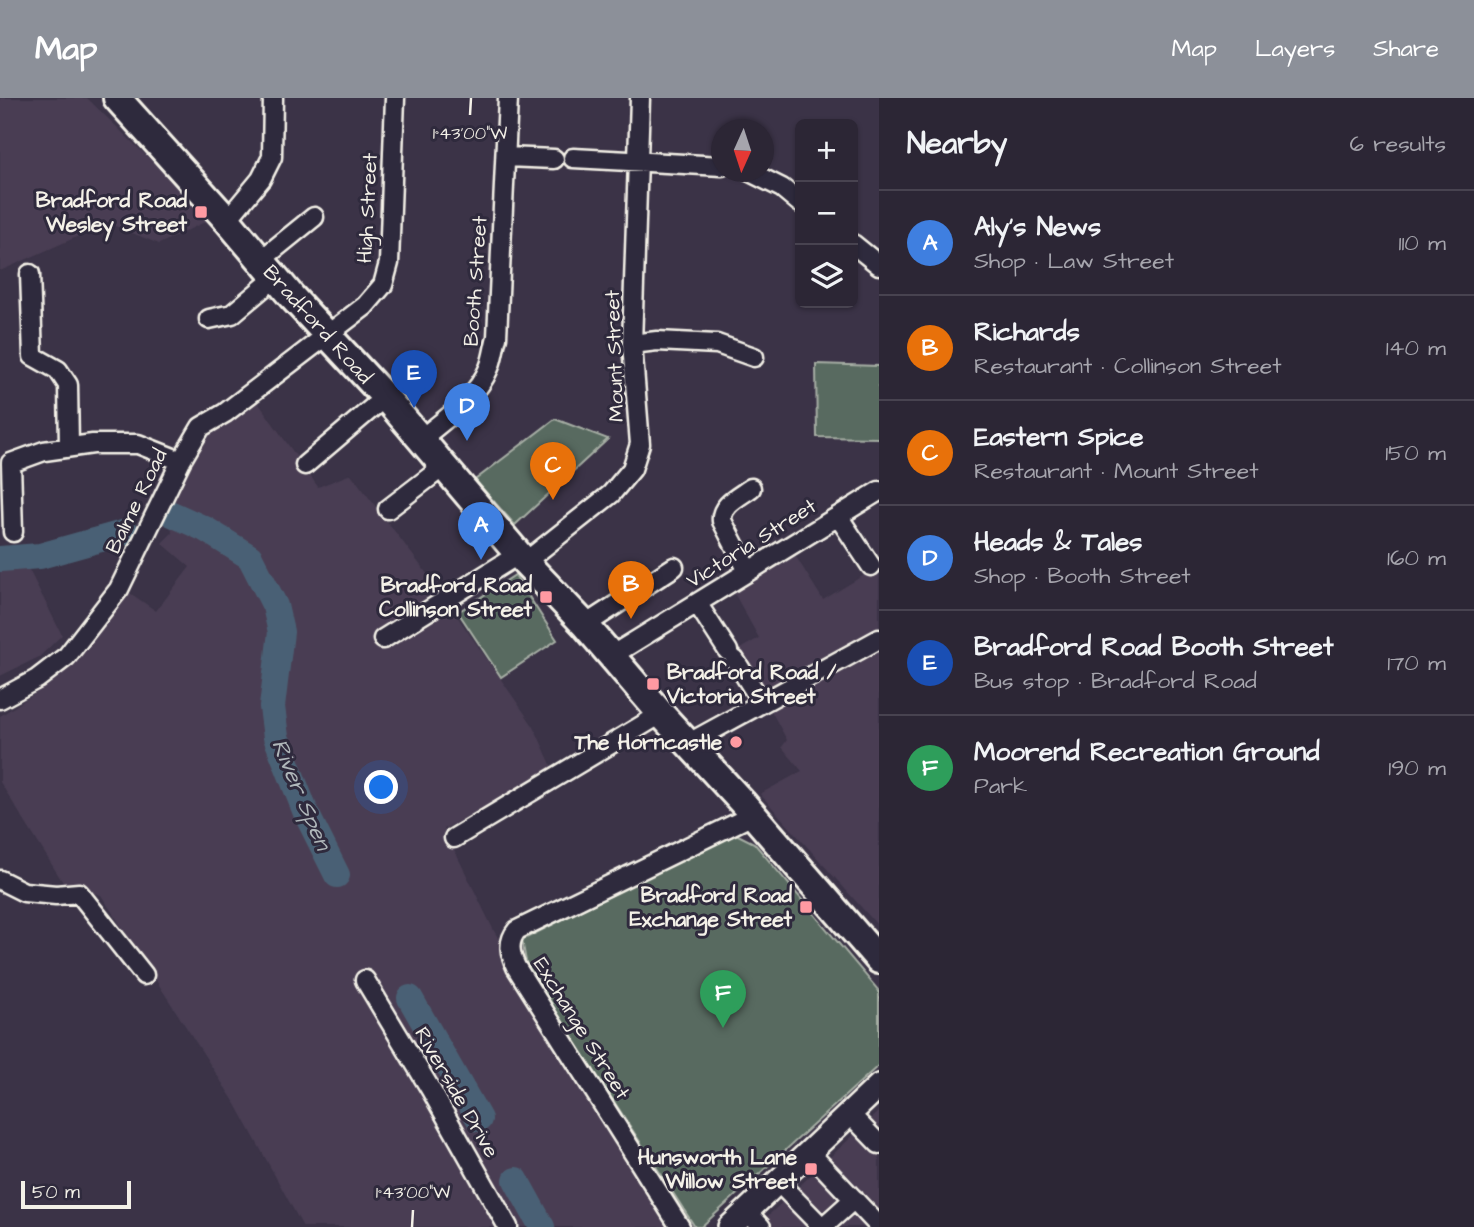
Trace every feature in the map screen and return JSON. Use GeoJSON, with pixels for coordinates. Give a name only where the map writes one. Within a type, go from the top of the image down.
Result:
{"type":"FeatureCollection","features":[{"type":"Feature","properties":{"kind":"main road","name":"Bradford Road"},"geometry":{"type":"LineString","coordinates":[[117,98],[292,297],[385,397],[522,558],[753,814],[879,960]]}},
{"type":"Feature","properties":{"kind":"main road"},"geometry":{"type":"LineString","coordinates":[[746,1222],[778,1182],[879,1086]]}},
{"type":"Feature","properties":{"kind":"street"},"geometry":{"type":"LineString","coordinates":[[227,220],[261,179],[272,157],[273,98]]}},
{"type":"Feature","properties":{"kind":"street","name":"High Street"},"geometry":{"type":"LineString","coordinates":[[327,336],[365,306],[383,285],[389,263],[395,98]]}},
{"type":"Feature","properties":{"kind":"street","name":"Booth Street"},"geometry":{"type":"LineString","coordinates":[[421,439],[470,398],[481,384],[497,337],[508,98]]}},
{"type":"Feature","properties":{"kind":"street","name":"Mount Street"},"geometry":{"type":"LineString","coordinates":[[383,639],[522,558],[611,494],[632,469],[639,444],[632,344],[640,98]]}},
{"type":"Feature","properties":{"kind":"street"},"geometry":{"type":"LineString","coordinates":[[506,157],[554,159]]}},
{"type":"Feature","properties":{"kind":"street"},"geometry":{"type":"LineString","coordinates":[[573,158],[711,165]]}},
{"type":"Feature","properties":{"kind":"street"},"geometry":{"type":"LineString","coordinates":[[770,182],[795,199]]}},
{"type":"Feature","properties":{"kind":"street"},"geometry":{"type":"LineString","coordinates":[[209,319],[232,314],[314,217]]}},
{"type":"Feature","properties":{"kind":"street"},"geometry":{"type":"LineString","coordinates":[[854,245],[879,265]]}},
{"type":"Feature","properties":{"kind":"street"},"geometry":{"type":"LineString","coordinates":[[30,274],[33,356],[58,370],[68,385],[69,447]]}},
{"type":"Feature","properties":{"kind":"street","name":"Balme Road"},"geometry":{"type":"LineString","coordinates":[[0,699],[37,679],[66,656],[119,589],[181,461],[201,427],[225,413],[327,336]]}},
{"type":"Feature","properties":{"kind":"street"},"geometry":{"type":"LineString","coordinates":[[632,344],[657,341],[717,344],[754,356]]}},
{"type":"Feature","properties":{"kind":"street"},"geometry":{"type":"LineString","coordinates":[[305,465],[385,397]]}},
{"type":"Feature","properties":{"kind":"street"},"geometry":{"type":"LineString","coordinates":[[13,532],[6,464],[44,451],[93,444],[138,444],[181,461]]}},
{"type":"Feature","properties":{"kind":"street"},"geometry":{"type":"LineString","coordinates":[[388,509],[444,466]]}},
{"type":"Feature","properties":{"kind":"street"},"geometry":{"type":"LineString","coordinates":[[748,571],[722,521],[721,513],[751,488]]}},
{"type":"Feature","properties":{"kind":"street","name":"Victoria Street"},"geometry":{"type":"LineString","coordinates":[[611,656],[879,491]]}},
{"type":"Feature","properties":{"kind":"street"},"geometry":{"type":"LineString","coordinates":[[838,516],[871,566]]}},
{"type":"Feature","properties":{"kind":"street"},"geometry":{"type":"LineString","coordinates":[[585,625],[674,567]]}},
{"type":"Feature","properties":{"kind":"street"},"geometry":{"type":"LineString","coordinates":[[697,603],[762,703]]}},
{"type":"Feature","properties":{"kind":"street"},"geometry":{"type":"LineString","coordinates":[[689,743],[879,639]]}},
{"type":"Feature","properties":{"kind":"street"},"geometry":{"type":"LineString","coordinates":[[454,838],[661,714]]}},
{"type":"Feature","properties":{"kind":"street","name":"Exchange Street"},"geometry":{"type":"LineString","coordinates":[[680,1227],[516,967],[510,942],[517,930],[753,814]]}},
{"type":"Feature","properties":{"kind":"street"},"geometry":{"type":"LineString","coordinates":[[0,880],[24,892],[56,895],[79,893],[144,975]]}},
{"type":"Feature","properties":{"kind":"street","name":"Riverside Drive"},"geometry":{"type":"LineString","coordinates":[[365,980],[432,1090],[508,1227]]}},
{"type":"Feature","properties":{"kind":"street"},"geometry":{"type":"LineString","coordinates":[[849,1113],[879,1144]]}},
{"type":"Feature","properties":{"kind":"street"},"geometry":{"type":"LineString","coordinates":[[809,1152],[879,1226]]}},
{"type":"Feature","properties":{"kind":"street"},"geometry":{"type":"LineString","coordinates":[[778,1182],[824,1226],[854,1199]]}},
{"type":"Feature","properties":{"kind":"shaded area"},"geometry":{"type":"Polygon","coordinates":[[[0,98],[87,98],[211,219],[159,244],[108,223],[0,271],[0,98]]]}},
{"type":"Feature","properties":{"kind":"shaded area"},"geometry":{"type":"Polygon","coordinates":[[[257,401],[318,487],[351,474],[434,583],[534,727],[553,769],[444,829],[494,931],[669,1227],[303,1227],[237,1106],[101,895],[64,884],[0,782],[0,716],[50,684],[127,591],[156,611],[190,567],[162,543],[172,533],[169,503],[206,434],[257,401]]]}},
{"type":"Feature","properties":{"kind":"shaded area"},"geometry":{"type":"Polygon","coordinates":[[[793,552],[823,600],[879,566],[879,927],[760,794],[802,771],[782,747],[787,740],[738,650],[759,638],[734,593],[793,552]]]}},
{"type":"Feature","properties":{"kind":"shaded area"},"geometry":{"type":"Polygon","coordinates":[[[28,568],[62,635],[39,657],[0,676],[0,569],[28,568]]]}},
{"type":"Feature","properties":{"kind":"shaded area"},"geometry":{"type":"Polygon","coordinates":[[[879,1111],[879,1227],[756,1227],[879,1111]]]}},
{"type":"Feature","properties":{"kind":"green space"},"geometry":{"type":"Polygon","coordinates":[[[816,364],[879,366],[879,438],[817,437],[816,364]]]}},
{"type":"Feature","properties":{"kind":"green space"},"geometry":{"type":"Polygon","coordinates":[[[555,419],[608,439],[515,525],[475,480],[555,419]]]}},
{"type":"Feature","properties":{"kind":"green space"},"geometry":{"type":"Polygon","coordinates":[[[515,575],[557,640],[501,677],[458,612],[515,575]]]}},
{"type":"Feature","properties":{"kind":"green space"},"geometry":{"type":"Polygon","coordinates":[[[734,833],[754,843],[879,991],[879,1065],[701,1227],[695,1227],[527,967],[522,940],[734,833]]]}},
{"type":"Feature","properties":{"kind":"waterway","name":"River Spen"},"geometry":{"type":"LineString","coordinates":[[172,514],[205,529],[250,557],[275,606],[281,632],[272,707],[276,737],[306,813],[337,875]]}},
{"type":"Feature","properties":{"kind":"waterway","name":"River Spen"},"geometry":{"type":"LineString","coordinates":[[0,559],[40,556],[126,532]]}},
{"type":"Feature","properties":{"kind":"waterway","name":"River Spen"},"geometry":{"type":"LineString","coordinates":[[410,998],[479,1119]]}},
{"type":"Feature","properties":{"kind":"waterway","name":"River Spen"},"geometry":{"type":"LineString","coordinates":[[516,1180],[542,1227]]}},
{"type":"Feature","properties":{"kind":"place","name":"Bradford Road Wesley Street"},"geometry":{"type":"Point","coordinates":[201,212]}},
{"type":"Feature","properties":{"kind":"place","name":"Bradford Road Booth Street"},"geometry":{"type":"Point","coordinates":[414,408]}},
{"type":"Feature","properties":{"kind":"place","name":"Heads & Tales"},"geometry":{"type":"Point","coordinates":[467,441]}},
{"type":"Feature","properties":{"kind":"place","name":"Eastern Spice"},"geometry":{"type":"Point","coordinates":[553,500]}},
{"type":"Feature","properties":{"kind":"place","name":"Aly's News"},"geometry":{"type":"Point","coordinates":[481,560]}},
{"type":"Feature","properties":{"kind":"place","name":"Bradford Road Collinson Street"},"geometry":{"type":"Point","coordinates":[546,597]}},
{"type":"Feature","properties":{"kind":"place","name":"Richards"},"geometry":{"type":"Point","coordinates":[631,619]}},
{"type":"Feature","properties":{"kind":"place","name":"Bradford Road / Victoria Street"},"geometry":{"type":"Point","coordinates":[653,684]}},
{"type":"Feature","properties":{"kind":"place","name":"The Horncastle"},"geometry":{"type":"Point","coordinates":[736,742]}},
{"type":"Feature","properties":{"kind":"place","name":"Bradford Road Exchange Street"},"geometry":{"type":"Point","coordinates":[806,907]}},
{"type":"Feature","properties":{"kind":"place","name":"Moorend Recreation Ground"},"geometry":{"type":"Point","coordinates":[723,1028]}},
{"type":"Feature","properties":{"kind":"place","name":"Hunsworth Lane Willow Street"},"geometry":{"type":"Point","coordinates":[811,1169]}}]}
